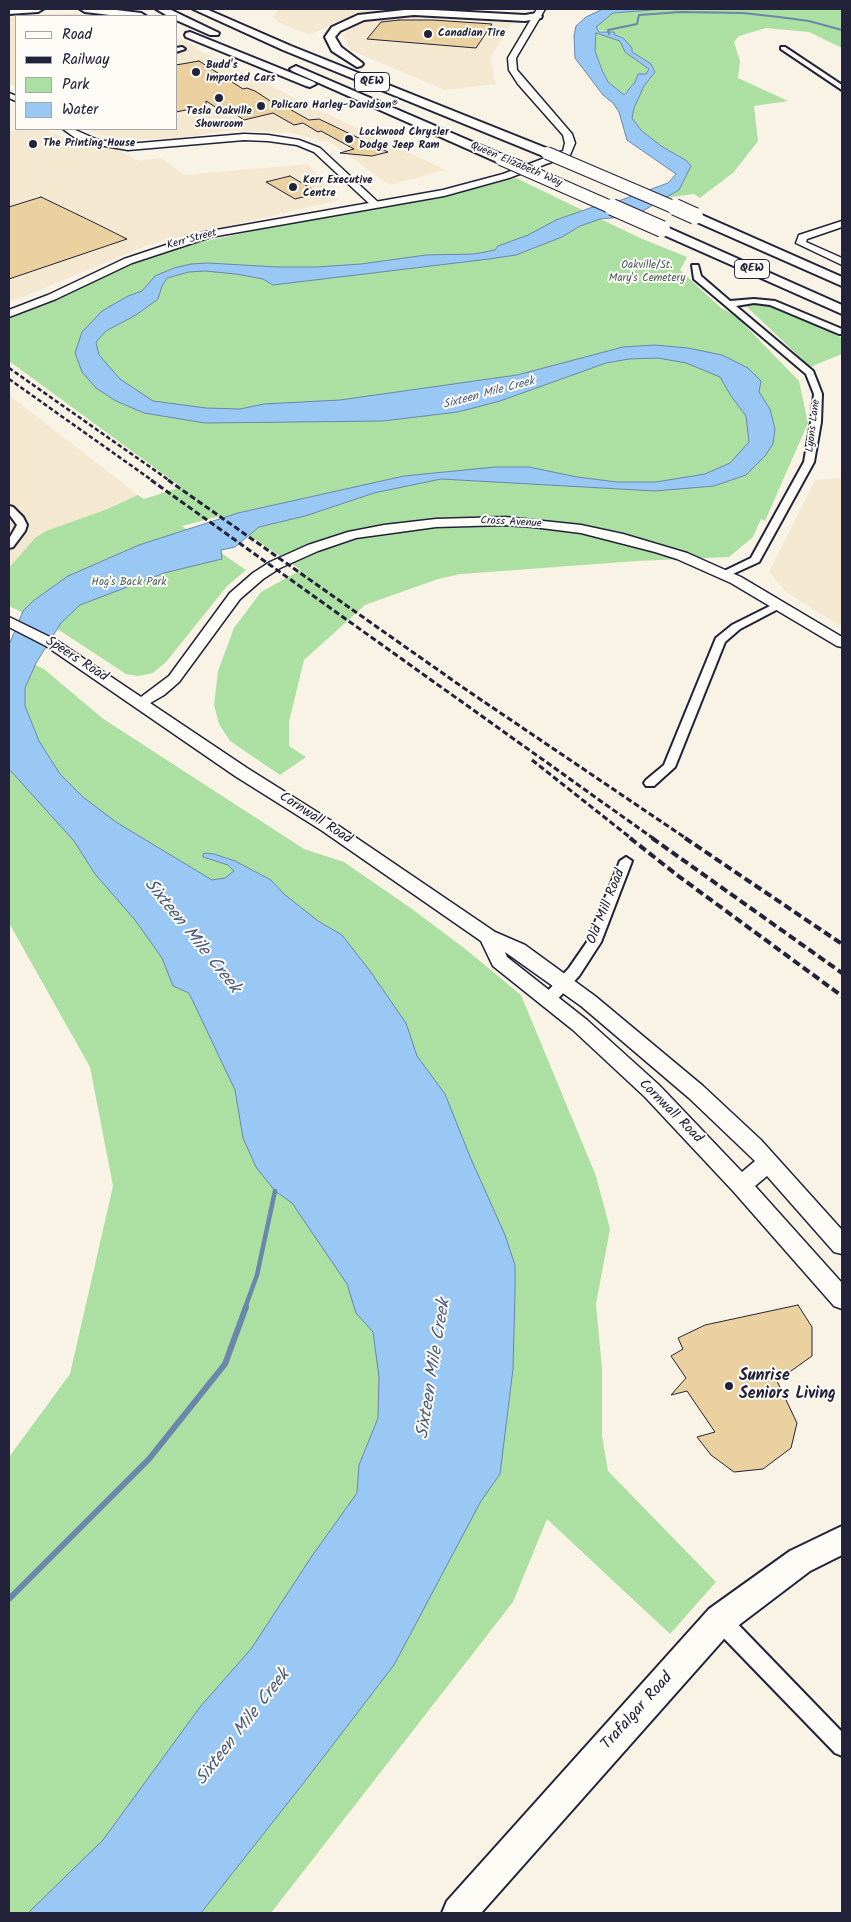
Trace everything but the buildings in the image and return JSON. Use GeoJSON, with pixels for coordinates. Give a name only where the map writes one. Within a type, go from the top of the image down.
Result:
{"type":"FeatureCollection","features":[{"type":"Feature","properties":{"kind":"highway"},"geometry":{"type":"LineString","coordinates":[[9,11],[38,9]]}},
{"type":"Feature","properties":{"kind":"highway"},"geometry":{"type":"LineString","coordinates":[[85,9],[133,15]]}},
{"type":"Feature","properties":{"kind":"highway","name":"Queen Elizabeth Way"},"geometry":{"type":"LineString","coordinates":[[162,9],[175,15]]}},
{"type":"Feature","properties":{"kind":"highway","name":"Queen Elizabeth Way"},"geometry":{"type":"LineString","coordinates":[[198,9],[287,48],[546,153],[695,216],[842,282]]}},
{"type":"Feature","properties":{"kind":"highway"},"geometry":{"type":"LineString","coordinates":[[357,64],[336,49],[330,38],[336,29],[362,17],[414,12],[533,15]]}},
{"type":"Feature","properties":{"kind":"highway","name":"Queen Elizabeth Way"},"geometry":{"type":"LineString","coordinates":[[178,16],[842,310]]}},
{"type":"Feature","properties":{"kind":"highway"},"geometry":{"type":"LineString","coordinates":[[178,30],[381,112],[461,142]]}},
{"type":"Feature","properties":{"kind":"highway"},"geometry":{"type":"LineString","coordinates":[[323,50],[447,104],[546,153]]}},
{"type":"Feature","properties":{"kind":"main road"},"geometry":{"type":"LineString","coordinates":[[507,46],[533,15]]}},
{"type":"Feature","properties":{"kind":"main road","name":"Kerr Street"},"geometry":{"type":"LineString","coordinates":[[9,314],[52,297],[128,261],[168,246],[209,234],[387,201],[419,197],[459,188],[539,165],[566,153],[570,143],[567,134],[521,82],[513,70],[512,58],[533,15]]}},
{"type":"Feature","properties":{"kind":"main road","name":"Kerr Street"},"geometry":{"type":"LineString","coordinates":[[387,201],[395,197],[481,179],[559,152],[563,146],[560,135],[514,89]]}},
{"type":"Feature","properties":{"kind":"main road","name":"Speers Road"},"geometry":{"type":"LineString","coordinates":[[9,621],[52,643],[140,703]]}},
{"type":"Feature","properties":{"kind":"main road","name":"Cornwall Road"},"geometry":{"type":"LineString","coordinates":[[140,703],[242,772],[327,826],[488,937],[518,950],[588,1000],[696,1092],[754,1146],[842,1245]]}},
{"type":"Feature","properties":{"kind":"main road","name":"Cornwall Road"},"geometry":{"type":"LineString","coordinates":[[488,937],[500,961],[549,999],[652,1091],[741,1185],[842,1299]]}},
{"type":"Feature","properties":{"kind":"main road"},"geometry":{"type":"LineString","coordinates":[[741,1185],[768,1162]]}},
{"type":"Feature","properties":{"kind":"main road","name":"Trafalgar Road"},"geometry":{"type":"LineString","coordinates":[[459,1913],[720,1620],[793,1565],[842,1540]]}},
{"type":"Feature","properties":{"kind":"street"},"geometry":{"type":"LineString","coordinates":[[783,48],[842,88]]}},
{"type":"Feature","properties":{"kind":"street"},"geometry":{"type":"LineString","coordinates":[[69,130],[96,142],[128,147],[244,137],[268,138],[299,143],[317,150],[375,204]]}},
{"type":"Feature","properties":{"kind":"street"},"geometry":{"type":"LineString","coordinates":[[841,225],[802,238],[801,243],[842,262]]}},
{"type":"Feature","properties":{"kind":"street","name":"Lyons Lane"},"geometry":{"type":"LineString","coordinates":[[695,267],[697,277],[810,374],[818,394],[809,462],[755,560],[724,575]]}},
{"type":"Feature","properties":{"kind":"street"},"geometry":{"type":"LineString","coordinates":[[728,304],[754,301],[772,303],[842,332]]}},
{"type":"Feature","properties":{"kind":"street"},"geometry":{"type":"LineString","coordinates":[[9,509],[20,519],[22,525],[20,531],[9,545]]}},
{"type":"Feature","properties":{"kind":"street","name":"Cross Avenue"},"geometry":{"type":"LineString","coordinates":[[140,703],[165,688],[174,679],[236,596],[258,576],[269,569],[313,548],[353,535],[436,523],[506,521],[581,529],[660,549],[682,556],[724,575],[842,643]]}},
{"type":"Feature","properties":{"kind":"street"},"geometry":{"type":"LineString","coordinates":[[650,783],[669,767],[720,640],[736,627],[776,606]]}},
{"type":"Feature","properties":{"kind":"street","name":"Old Mill Road"},"geometry":{"type":"LineString","coordinates":[[549,999],[586,956],[594,942],[626,860]]}},
{"type":"Feature","properties":{"kind":"street"},"geometry":{"type":"LineString","coordinates":[[720,1620],[842,1746]]}},
{"type":"Feature","properties":{"kind":"shaded area"},"geometry":{"type":"Polygon","coordinates":[[[278,9],[398,9],[341,20],[310,35],[278,22],[273,17],[278,9]]]}},
{"type":"Feature","properties":{"kind":"shaded area"},"geometry":{"type":"Polygon","coordinates":[[[74,13],[90,15],[20,15],[74,13]]]}},
{"type":"Feature","properties":{"kind":"shaded area"},"geometry":{"type":"Polygon","coordinates":[[[15,16],[15,86],[9,83],[9,17],[15,16]]]}},
{"type":"Feature","properties":{"kind":"shaded area"},"geometry":{"type":"Polygon","coordinates":[[[408,16],[512,22],[490,58],[496,84],[445,90],[350,50],[343,36],[352,23],[408,16]]]}},
{"type":"Feature","properties":{"kind":"shaded area"},"geometry":{"type":"Polygon","coordinates":[[[178,39],[315,108],[446,170],[389,185],[333,144],[293,133],[231,130],[179,138],[120,140],[97,134],[90,130],[178,130],[178,39]]]}},
{"type":"Feature","properties":{"kind":"shaded area"},"geometry":{"type":"Polygon","coordinates":[[[46,130],[84,147],[118,150],[139,161],[161,158],[184,175],[308,164],[339,200],[148,245],[13,301],[9,299],[9,132],[46,130]]]}},
{"type":"Feature","properties":{"kind":"shaded area"},"geometry":{"type":"Polygon","coordinates":[[[9,395],[138,495],[60,530],[9,568],[9,395]]]}},
{"type":"Feature","properties":{"kind":"shaded area"},"geometry":{"type":"Polygon","coordinates":[[[842,478],[842,627],[786,592],[769,572],[815,480],[842,478]]]}},
{"type":"Feature","properties":{"kind":"green space"},"geometry":{"type":"Polygon","coordinates":[[[665,9],[842,9],[842,48],[809,32],[766,28],[739,36],[734,42],[740,61],[738,78],[788,101],[754,106],[758,141],[734,172],[700,198],[694,194],[665,198],[679,190],[691,166],[687,161],[661,146],[641,130],[632,118],[634,108],[644,86],[655,72],[651,64],[632,52],[623,38],[615,35],[614,32],[597,30],[596,27],[613,13],[665,9]]]}},
{"type":"Feature","properties":{"kind":"green space"},"geometry":{"type":"Polygon","coordinates":[[[596,33],[620,41],[626,52],[649,69],[646,74],[638,74],[635,82],[623,95],[608,82],[602,70],[595,51],[596,33]]]}},
{"type":"Feature","properties":{"kind":"green space"},"geometry":{"type":"Polygon","coordinates":[[[516,178],[640,238],[687,257],[680,270],[721,308],[735,315],[799,381],[808,423],[765,521],[761,519],[753,537],[729,557],[637,561],[461,574],[438,579],[365,605],[304,660],[289,722],[289,746],[306,757],[280,775],[230,741],[219,724],[214,705],[218,671],[234,628],[261,592],[301,570],[220,516],[182,526],[246,570],[227,586],[166,662],[153,673],[138,676],[126,674],[59,630],[9,606],[9,568],[35,538],[46,531],[105,510],[138,495],[144,499],[181,487],[9,361],[9,319],[127,265],[192,244],[295,222],[432,199],[516,178]]]}},
{"type":"Feature","properties":{"kind":"green space"},"geometry":{"type":"Polygon","coordinates":[[[760,303],[779,306],[842,338],[842,354],[810,367],[744,304],[760,303]]]}},
{"type":"Feature","properties":{"kind":"green space"},"geometry":{"type":"Polygon","coordinates":[[[9,652],[44,669],[102,718],[304,849],[344,862],[464,948],[521,995],[596,1176],[610,1229],[596,1304],[602,1369],[602,1436],[608,1471],[716,1582],[670,1634],[547,1519],[513,1602],[271,1913],[9,1913],[9,1457],[70,1374],[113,1186],[90,1067],[9,923],[9,652]]]}},
{"type":"Feature","properties":{"kind":"water","name":"Sixteen Mile Creek"},"geometry":{"type":"Polygon","coordinates":[[[603,9],[665,9],[613,13],[596,27],[599,32],[614,32],[615,35],[623,38],[632,48],[632,52],[651,64],[655,72],[644,86],[634,108],[632,118],[641,130],[661,146],[687,161],[691,166],[679,190],[634,216],[600,219],[580,226],[562,237],[516,255],[273,285],[263,279],[236,274],[205,271],[189,272],[167,278],[158,299],[136,315],[106,331],[96,342],[99,355],[120,379],[153,401],[206,408],[240,409],[264,404],[340,400],[517,375],[623,347],[655,345],[688,348],[722,355],[748,368],[761,381],[759,392],[770,409],[775,429],[773,444],[765,456],[746,475],[714,486],[655,491],[441,479],[374,493],[305,516],[259,527],[235,547],[221,550],[222,559],[164,573],[80,605],[61,623],[36,663],[25,688],[25,706],[39,741],[60,774],[83,797],[116,822],[212,880],[225,878],[234,871],[228,865],[203,857],[203,854],[206,853],[235,861],[271,880],[284,894],[318,921],[342,935],[370,971],[406,1023],[417,1056],[445,1094],[471,1159],[505,1235],[515,1265],[515,1293],[513,1369],[500,1474],[481,1501],[394,1665],[302,1785],[201,1913],[28,1913],[103,1840],[200,1707],[251,1649],[312,1556],[357,1493],[359,1465],[378,1418],[379,1377],[373,1332],[356,1313],[347,1284],[292,1203],[275,1191],[256,1167],[243,1138],[235,1090],[189,993],[173,986],[162,958],[135,920],[95,874],[74,841],[9,769],[9,645],[23,611],[33,601],[68,576],[139,545],[238,513],[404,476],[495,467],[529,467],[577,477],[617,482],[656,482],[705,474],[730,463],[749,442],[746,416],[720,377],[686,363],[658,358],[629,359],[606,363],[500,401],[458,412],[383,421],[205,423],[144,413],[116,401],[96,388],[82,372],[75,353],[82,332],[102,311],[128,296],[142,291],[155,276],[174,268],[208,263],[316,267],[361,264],[426,255],[474,254],[495,250],[498,246],[528,235],[556,220],[593,207],[613,203],[668,183],[676,174],[627,140],[619,112],[613,103],[603,95],[575,58],[574,36],[576,26],[586,17],[603,9]],[[596,33],[595,51],[608,82],[624,95],[635,82],[638,74],[646,74],[649,69],[625,52],[620,41],[596,33]]]}},
{"type":"Feature","properties":{"kind":"waterway"},"geometry":{"type":"LineString","coordinates":[[609,34],[608,30],[637,24],[639,15],[680,12],[743,13],[809,21],[842,30]]}},
{"type":"Feature","properties":{"kind":"waterway"},"geometry":{"type":"LineString","coordinates":[[245,1308],[257,1275],[275,1191]]}},
{"type":"Feature","properties":{"kind":"waterway"},"geometry":{"type":"LineString","coordinates":[[9,1599],[149,1459],[225,1364],[246,1307]]}},
{"type":"Feature","properties":{"kind":"railway"},"geometry":{"type":"LineString","coordinates":[[9,368],[170,481]]}},
{"type":"Feature","properties":{"kind":"railway"},"geometry":{"type":"LineString","coordinates":[[9,379],[153,481]]}},
{"type":"Feature","properties":{"kind":"railway"},"geometry":{"type":"LineString","coordinates":[[151,480],[654,839]]}},
{"type":"Feature","properties":{"kind":"railway"},"geometry":{"type":"LineString","coordinates":[[168,480],[468,691],[687,839]]}},
{"type":"Feature","properties":{"kind":"railway"},"geometry":{"type":"LineString","coordinates":[[532,760],[632,839]]}},
{"type":"Feature","properties":{"kind":"railway"},"geometry":{"type":"LineString","coordinates":[[630,838],[677,875],[842,996]]}},
{"type":"Feature","properties":{"kind":"railway"},"geometry":{"type":"LineString","coordinates":[[652,838],[842,973]]}},
{"type":"Feature","properties":{"kind":"railway"},"geometry":{"type":"LineString","coordinates":[[685,838],[842,944]]}},
{"type":"Feature","properties":{"kind":"place","name":"Canadian Tire"},"geometry":{"type":"Point","coordinates":[428,34]}},
{"type":"Feature","properties":{"kind":"place","name":"Budd's Imported Cars"},"geometry":{"type":"Point","coordinates":[196,72]}},
{"type":"Feature","properties":{"kind":"place","name":"Tesla Oakville Showroom"},"geometry":{"type":"Point","coordinates":[219,98]}},
{"type":"Feature","properties":{"kind":"place","name":"Policaro Harley-Davidson®"},"geometry":{"type":"Point","coordinates":[261,106]}},
{"type":"Feature","properties":{"kind":"place","name":"Lockwood Chrysler Dodge Jeep Ram"},"geometry":{"type":"Point","coordinates":[349,139]}},
{"type":"Feature","properties":{"kind":"place","name":"The Printing House"},"geometry":{"type":"Point","coordinates":[33,144]}},
{"type":"Feature","properties":{"kind":"place","name":"Kerr Executive Centre"},"geometry":{"type":"Point","coordinates":[293,187]}},
{"type":"Feature","properties":{"kind":"place","name":"Sunrise Seniors Living"},"geometry":{"type":"Point","coordinates":[729,1386]}},
{"type":"Feature","properties":{"kind":"park label","name":"Oakville/St. Mary's Cemetery"},"geometry":{"type":"Point","coordinates":[647,272]}},
{"type":"Feature","properties":{"kind":"park label","name":"Hog's Back Park"},"geometry":{"type":"Point","coordinates":[129,583]}}]}
